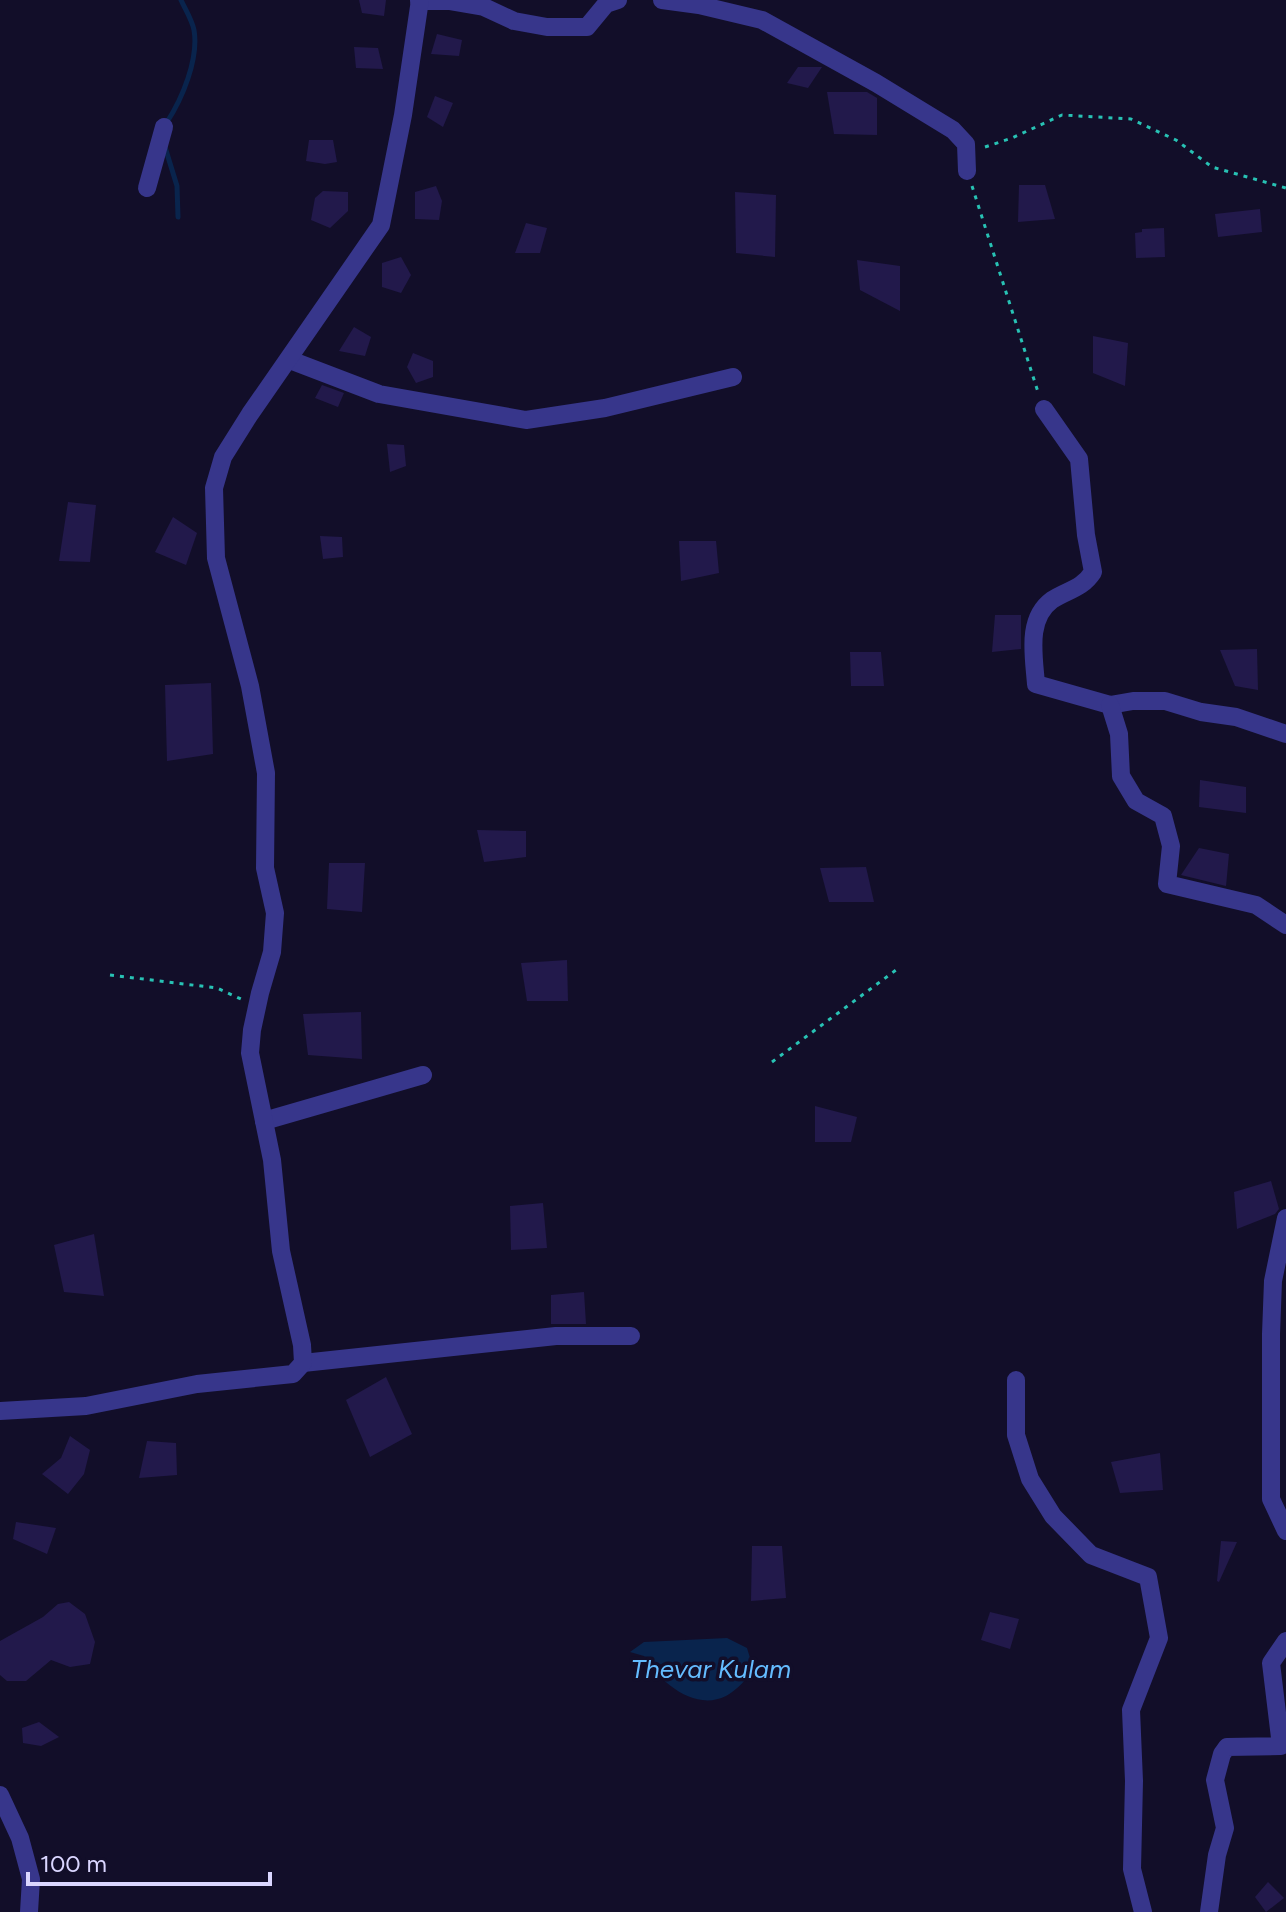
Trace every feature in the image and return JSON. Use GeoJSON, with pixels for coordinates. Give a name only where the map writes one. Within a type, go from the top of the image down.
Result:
{"type":"FeatureCollection","features":[{"type":"Feature","properties":{"kind":"street"},"geometry":{"type":"LineString","coordinates":[[303,1363],[302,1345],[281,1251],[272,1160],[250,1053],[260,993],[272,952],[275,913],[265,868],[266,773],[250,686],[216,558],[214,488],[223,457],[290,360],[301,338],[381,225],[403,115],[420,1],[449,1],[484,7],[514,21],[547,27],[587,27],[606,4],[618,0]]}},
{"type":"Feature","properties":{"kind":"street"},"geometry":{"type":"LineString","coordinates":[[662,0],[762,20],[953,130],[966,144],[966,162]]}},
{"type":"Feature","properties":{"kind":"street"},"geometry":{"type":"LineString","coordinates":[[147,188],[164,127]]}},
{"type":"Feature","properties":{"kind":"street"},"geometry":{"type":"LineString","coordinates":[[290,360],[379,394],[526,420],[605,408],[733,377]]}},
{"type":"Feature","properties":{"kind":"street"},"geometry":{"type":"LineString","coordinates":[[1044,409],[1079,459],[1093,572],[1086,582],[1052,600],[1037,615],[1033,641],[1036,684],[1110,705],[1165,701],[1201,712],[1236,717],[1286,734]]}},
{"type":"Feature","properties":{"kind":"street"},"geometry":{"type":"LineString","coordinates":[[1110,705],[1119,734],[1121,776],[1136,801],[1163,816],[1171,846],[1167,884],[1256,905],[1286,925]]}},
{"type":"Feature","properties":{"kind":"street"},"geometry":{"type":"LineString","coordinates":[[264,1121],[423,1075]]}},
{"type":"Feature","properties":{"kind":"street"},"geometry":{"type":"LineString","coordinates":[[1286,1218],[1273,1281],[1271,1499],[1286,1531]]}},
{"type":"Feature","properties":{"kind":"street"},"geometry":{"type":"LineString","coordinates":[[0,1411],[86,1406],[197,1384],[293,1374],[303,1363],[556,1336],[631,1336]]}},
{"type":"Feature","properties":{"kind":"street"},"geometry":{"type":"LineString","coordinates":[[1016,1380],[1016,1435],[1030,1479],[1053,1516],[1091,1555],[1148,1577],[1159,1638],[1131,1710],[1134,1781],[1132,1869],[1143,1912]]}},
{"type":"Feature","properties":{"kind":"street"},"geometry":{"type":"LineString","coordinates":[[1209,1912],[1217,1855],[1225,1828],[1215,1780],[1222,1754],[1227,1747],[1281,1746],[1271,1663],[1286,1641]]}},
{"type":"Feature","properties":{"kind":"street"},"geometry":{"type":"LineString","coordinates":[[0,1795],[20,1838],[31,1879],[29,1912]]}},
{"type":"Feature","properties":{"kind":"path"},"geometry":{"type":"LineString","coordinates":[[1044,409],[966,162],[1062,115],[1131,119],[1176,140],[1212,167],[1286,188]]}},
{"type":"Feature","properties":{"kind":"path"},"geometry":{"type":"LineString","coordinates":[[772,1062],[896,970]]}},
{"type":"Feature","properties":{"kind":"path"},"geometry":{"type":"LineString","coordinates":[[110,975],[217,988],[258,1007]]}},
{"type":"Feature","properties":{"kind":"water","name":"Thevar Kulam"},"geometry":{"type":"Polygon","coordinates":[[[727,1638],[747,1648],[754,1671],[730,1694],[714,1700],[690,1697],[679,1691],[659,1675],[644,1656],[630,1652],[644,1642],[727,1638]]]}},
{"type":"Feature","properties":{"kind":"building"},"geometry":{"type":"Polygon","coordinates":[[[359,0],[386,0],[384,16],[362,13],[359,0]]]}},
{"type":"Feature","properties":{"kind":"building"},"geometry":{"type":"Polygon","coordinates":[[[437,34],[462,40],[459,56],[431,54],[437,34]]]}},
{"type":"Feature","properties":{"kind":"building"},"geometry":{"type":"Polygon","coordinates":[[[354,47],[378,48],[383,69],[356,68],[354,47]]]}},
{"type":"Feature","properties":{"kind":"building"},"geometry":{"type":"Polygon","coordinates":[[[798,67],[822,67],[808,88],[787,83],[798,67]]]}},
{"type":"Feature","properties":{"kind":"building"},"geometry":{"type":"Polygon","coordinates":[[[827,92],[867,92],[877,98],[877,135],[834,134],[827,92]]]}},
{"type":"Feature","properties":{"kind":"building"},"geometry":{"type":"Polygon","coordinates":[[[435,96],[453,103],[443,127],[427,117],[435,96]]]}},
{"type":"Feature","properties":{"kind":"building"},"geometry":{"type":"Polygon","coordinates":[[[309,140],[333,140],[337,162],[306,161],[309,140]]]}},
{"type":"Feature","properties":{"kind":"building"},"geometry":{"type":"Polygon","coordinates":[[[1019,185],[1045,185],[1055,219],[1018,222],[1019,185]]]}},
{"type":"Feature","properties":{"kind":"building"},"geometry":{"type":"Polygon","coordinates":[[[436,186],[442,201],[439,220],[415,219],[415,192],[436,186]]]}},
{"type":"Feature","properties":{"kind":"building"},"geometry":{"type":"Polygon","coordinates":[[[323,191],[348,192],[348,211],[330,228],[311,220],[315,198],[323,191]]]}},
{"type":"Feature","properties":{"kind":"building"},"geometry":{"type":"Polygon","coordinates":[[[735,192],[776,195],[775,257],[736,253],[735,192]]]}},
{"type":"Feature","properties":{"kind":"building"},"geometry":{"type":"Polygon","coordinates":[[[1260,209],[1262,232],[1218,237],[1215,214],[1260,209]]]}},
{"type":"Feature","properties":{"kind":"building"},"geometry":{"type":"Polygon","coordinates":[[[526,223],[547,228],[540,253],[515,253],[526,223]]]}},
{"type":"Feature","properties":{"kind":"building"},"geometry":{"type":"Polygon","coordinates":[[[1164,228],[1165,257],[1136,258],[1135,233],[1142,232],[1142,229],[1164,228]]]}},
{"type":"Feature","properties":{"kind":"building"},"geometry":{"type":"Polygon","coordinates":[[[401,257],[411,275],[401,293],[382,287],[382,263],[401,257]]]}},
{"type":"Feature","properties":{"kind":"building"},"geometry":{"type":"Polygon","coordinates":[[[857,260],[900,266],[900,311],[860,290],[857,260]]]}},
{"type":"Feature","properties":{"kind":"building"},"geometry":{"type":"Polygon","coordinates":[[[354,327],[371,337],[365,356],[339,351],[354,327]]]}},
{"type":"Feature","properties":{"kind":"building"},"geometry":{"type":"Polygon","coordinates":[[[1093,336],[1128,343],[1125,386],[1093,373],[1093,336]]]}},
{"type":"Feature","properties":{"kind":"building"},"geometry":{"type":"Polygon","coordinates":[[[413,353],[433,361],[433,377],[416,383],[407,367],[413,353]]]}},
{"type":"Feature","properties":{"kind":"building"},"geometry":{"type":"Polygon","coordinates":[[[322,385],[344,393],[338,407],[315,398],[322,385]]]}},
{"type":"Feature","properties":{"kind":"building"},"geometry":{"type":"Polygon","coordinates":[[[387,444],[404,445],[406,466],[390,472],[387,444]]]}},
{"type":"Feature","properties":{"kind":"building"},"geometry":{"type":"Polygon","coordinates":[[[68,502],[96,505],[90,562],[59,561],[68,502]]]}},
{"type":"Feature","properties":{"kind":"building"},"geometry":{"type":"Polygon","coordinates":[[[173,517],[197,533],[186,565],[155,552],[173,517]]]}},
{"type":"Feature","properties":{"kind":"building"},"geometry":{"type":"Polygon","coordinates":[[[320,536],[342,537],[343,557],[323,559],[320,536]]]}},
{"type":"Feature","properties":{"kind":"building"},"geometry":{"type":"Polygon","coordinates":[[[679,541],[716,541],[719,573],[681,581],[679,541]]]}},
{"type":"Feature","properties":{"kind":"building"},"geometry":{"type":"Polygon","coordinates":[[[995,615],[1021,615],[1021,649],[992,652],[995,615]]]}},
{"type":"Feature","properties":{"kind":"building"},"geometry":{"type":"Polygon","coordinates":[[[1257,649],[1258,690],[1235,686],[1220,650],[1257,649]]]}},
{"type":"Feature","properties":{"kind":"building"},"geometry":{"type":"Polygon","coordinates":[[[850,652],[881,652],[884,686],[851,686],[850,652]]]}},
{"type":"Feature","properties":{"kind":"building"},"geometry":{"type":"Polygon","coordinates":[[[211,683],[213,754],[167,761],[165,685],[211,683]]]}},
{"type":"Feature","properties":{"kind":"building"},"geometry":{"type":"Polygon","coordinates":[[[1200,780],[1246,787],[1246,813],[1199,807],[1200,780]]]}},
{"type":"Feature","properties":{"kind":"building"},"geometry":{"type":"Polygon","coordinates":[[[477,830],[526,831],[526,857],[484,862],[477,830]]]}},
{"type":"Feature","properties":{"kind":"building"},"geometry":{"type":"Polygon","coordinates":[[[1199,848],[1229,854],[1226,886],[1181,875],[1199,848]]]}},
{"type":"Feature","properties":{"kind":"building"},"geometry":{"type":"Polygon","coordinates":[[[329,863],[365,863],[362,912],[327,909],[329,863]]]}},
{"type":"Feature","properties":{"kind":"building"},"geometry":{"type":"Polygon","coordinates":[[[866,867],[874,902],[829,902],[820,868],[866,867]]]}},
{"type":"Feature","properties":{"kind":"building"},"geometry":{"type":"Polygon","coordinates":[[[567,960],[568,1001],[527,1001],[521,963],[567,960]]]}},
{"type":"Feature","properties":{"kind":"building"},"geometry":{"type":"Polygon","coordinates":[[[361,1012],[362,1059],[308,1055],[303,1014],[361,1012]]]}},
{"type":"Feature","properties":{"kind":"building"},"geometry":{"type":"Polygon","coordinates":[[[815,1106],[857,1117],[851,1142],[815,1142],[815,1106]]]}},
{"type":"Feature","properties":{"kind":"building"},"geometry":{"type":"Polygon","coordinates":[[[1271,1181],[1279,1209],[1275,1214],[1237,1229],[1234,1192],[1271,1181]]]}},
{"type":"Feature","properties":{"kind":"building"},"geometry":{"type":"Polygon","coordinates":[[[543,1203],[547,1248],[511,1250],[510,1206],[543,1203]]]}},
{"type":"Feature","properties":{"kind":"building"},"geometry":{"type":"Polygon","coordinates":[[[94,1234],[104,1296],[64,1292],[54,1245],[94,1234]]]}},
{"type":"Feature","properties":{"kind":"building"},"geometry":{"type":"Polygon","coordinates":[[[584,1292],[586,1324],[551,1324],[551,1295],[584,1292]]]}},
{"type":"Feature","properties":{"kind":"building"},"geometry":{"type":"Polygon","coordinates":[[[386,1377],[412,1434],[370,1457],[346,1400],[386,1377]]]}},
{"type":"Feature","properties":{"kind":"building"},"geometry":{"type":"Polygon","coordinates":[[[70,1436],[90,1450],[84,1474],[68,1494],[42,1474],[61,1458],[70,1436]]]}},
{"type":"Feature","properties":{"kind":"building"},"geometry":{"type":"Polygon","coordinates":[[[147,1441],[176,1443],[177,1475],[139,1478],[147,1441]]]}},
{"type":"Feature","properties":{"kind":"building"},"geometry":{"type":"Polygon","coordinates":[[[1160,1453],[1163,1490],[1120,1493],[1111,1462],[1160,1453]]]}},
{"type":"Feature","properties":{"kind":"building"},"geometry":{"type":"Polygon","coordinates":[[[16,1522],[56,1528],[47,1554],[13,1539],[16,1522]]]}},
{"type":"Feature","properties":{"kind":"building"},"geometry":{"type":"Polygon","coordinates":[[[1221,1541],[1237,1542],[1219,1582],[1217,1581],[1221,1541]]]}},
{"type":"Feature","properties":{"kind":"building"},"geometry":{"type":"Polygon","coordinates":[[[752,1546],[782,1546],[786,1598],[751,1601],[752,1546]]]}},
{"type":"Feature","properties":{"kind":"building"},"geometry":{"type":"Polygon","coordinates":[[[69,1602],[85,1614],[95,1642],[90,1664],[70,1667],[51,1660],[26,1681],[7,1681],[0,1675],[0,1641],[43,1617],[58,1604],[69,1602]]]}},
{"type":"Feature","properties":{"kind":"building"},"geometry":{"type":"Polygon","coordinates":[[[990,1612],[1019,1619],[1010,1649],[981,1640],[990,1612]]]}},
{"type":"Feature","properties":{"kind":"building"},"geometry":{"type":"Polygon","coordinates":[[[39,1722],[59,1737],[41,1746],[23,1743],[22,1728],[39,1722]]]}},
{"type":"Feature","properties":{"kind":"building"},"geometry":{"type":"Polygon","coordinates":[[[1268,1882],[1284,1898],[1266,1912],[1255,1897],[1268,1882]]]}},
{"type":"Feature","properties":{"kind":"waterway"},"geometry":{"type":"LineString","coordinates":[[167,122],[183,90],[194,53],[194,30],[181,0]]}},
{"type":"Feature","properties":{"kind":"waterway"},"geometry":{"type":"LineString","coordinates":[[165,147],[177,186],[178,217]]}}]}
